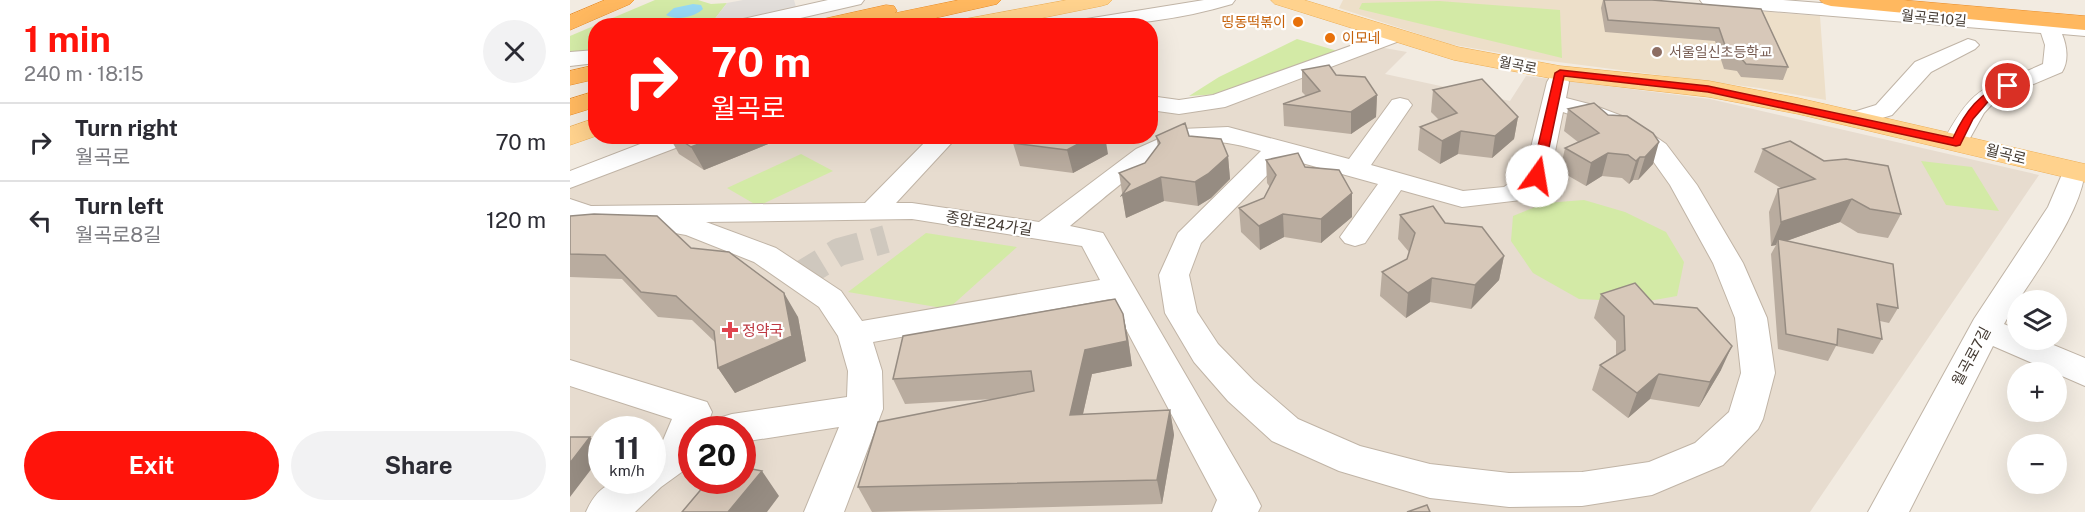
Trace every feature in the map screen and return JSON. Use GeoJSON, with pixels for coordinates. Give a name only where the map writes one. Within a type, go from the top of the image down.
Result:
{"type":"FeatureCollection","features":[{"type":"Feature","properties":{"kind":"highway"},"geometry":{"type":"LineString","coordinates":[[570,12],[597,0]]}},
{"type":"Feature","properties":{"kind":"highway"},"geometry":{"type":"LineString","coordinates":[[570,23],[623,0]]}},
{"type":"Feature","properties":{"kind":"highway"},"geometry":{"type":"LineString","coordinates":[[858,15],[938,0]]}},
{"type":"Feature","properties":{"kind":"highway"},"geometry":{"type":"LineString","coordinates":[[858,15],[990,0]]}},
{"type":"Feature","properties":{"kind":"highway"},"geometry":{"type":"LineString","coordinates":[[1831,0],[2085,23]]}},
{"type":"Feature","properties":{"kind":"highway"},"geometry":{"type":"LineString","coordinates":[[1917,0],[2085,15]]}},
{"type":"Feature","properties":{"kind":"highway"},"geometry":{"type":"LineString","coordinates":[[2052,0],[2085,3]]}},
{"type":"Feature","properties":{"kind":"highway"},"geometry":{"type":"LineString","coordinates":[[570,78],[588,74]]}},
{"type":"Feature","properties":{"kind":"highway"},"geometry":{"type":"LineString","coordinates":[[570,97],[588,91]]}},
{"type":"Feature","properties":{"kind":"highway"},"geometry":{"type":"LineString","coordinates":[[570,107],[588,101]]}},
{"type":"Feature","properties":{"kind":"main road"},"geometry":{"type":"LineString","coordinates":[[570,23],[615,0]]}},
{"type":"Feature","properties":{"kind":"main road"},"geometry":{"type":"LineString","coordinates":[[570,23],[630,0]]}},
{"type":"Feature","properties":{"kind":"main road","name":"월곡로"},"geometry":{"type":"LineString","coordinates":[[1282,0],[1557,87],[1708,89],[1856,119],[2080,172]]}},
{"type":"Feature","properties":{"kind":"main road"},"geometry":{"type":"LineString","coordinates":[[1323,0],[1344,20]]}},
{"type":"Feature","properties":{"kind":"main road"},"geometry":{"type":"LineString","coordinates":[[1009,18],[1101,1]]}},
{"type":"Feature","properties":{"kind":"main road"},"geometry":{"type":"LineString","coordinates":[[570,135],[588,128]]}},
{"type":"Feature","properties":{"kind":"street"},"geometry":{"type":"LineString","coordinates":[[1148,18],[1225,0]]}},
{"type":"Feature","properties":{"kind":"street","name":"월곡로10길"},"geometry":{"type":"LineString","coordinates":[[1710,0],[2085,30]]}},
{"type":"Feature","properties":{"kind":"street"},"geometry":{"type":"LineString","coordinates":[[825,18],[858,15]]}},
{"type":"Feature","properties":{"kind":"street"},"geometry":{"type":"LineString","coordinates":[[1956,142],[1968,118],[1988,95],[2036,77],[2054,67],[2056,45],[2049,27]]}},
{"type":"Feature","properties":{"kind":"street"},"geometry":{"type":"LineString","coordinates":[[1158,104],[1179,106],[1217,102],[1395,36]]}},
{"type":"Feature","properties":{"kind":"street","name":"월곡로"},"geometry":{"type":"LineString","coordinates":[[1856,119],[1884,110],[1923,67],[1968,45]]}},
{"type":"Feature","properties":{"kind":"street"},"geometry":{"type":"LineString","coordinates":[[570,59],[588,57]]}},
{"type":"Feature","properties":{"kind":"street"},"geometry":{"type":"LineString","coordinates":[[1158,132],[1182,136],[1228,134],[1279,148],[1355,169],[1462,199],[1511,194],[1537,176],[1557,87],[1585,110],[1621,124],[1658,148],[1683,185],[1728,263],[1751,318],[1758,373],[1745,419],[1709,454],[1652,478],[1582,489],[1509,490],[1430,482],[1353,460],[1285,430],[1242,391],[1206,353],[1181,313],[1174,275],[1188,240],[1279,148]]}},
{"type":"Feature","properties":{"kind":"street"},"geometry":{"type":"LineString","coordinates":[[1355,169],[1400,105]]}},
{"type":"Feature","properties":{"kind":"street"},"geometry":{"type":"LineString","coordinates":[[1044,232],[1145,154],[1182,136]]}},
{"type":"Feature","properties":{"kind":"street"},"geometry":{"type":"LineString","coordinates":[[570,180],[664,144]]}},
{"type":"Feature","properties":{"kind":"street"},"geometry":{"type":"LineString","coordinates":[[872,212],[938,144]]}},
{"type":"Feature","properties":{"kind":"street","name":"월곡로7길"},"geometry":{"type":"LineString","coordinates":[[1888,512],[1985,330],[2062,207],[2080,172]]}},
{"type":"Feature","properties":{"kind":"street"},"geometry":{"type":"LineString","coordinates":[[1355,237],[1394,180]]}},
{"type":"Feature","properties":{"kind":"street","name":"종암로24가길"},"geometry":{"type":"LineString","coordinates":[[570,207],[586,215],[912,211],[1093,240],[1241,506],[1232,512]]}},
{"type":"Feature","properties":{"kind":"street"},"geometry":{"type":"LineString","coordinates":[[570,226],[629,222],[690,226],[765,255],[830,299],[854,334],[865,371],[865,409],[824,512]]}},
{"type":"Feature","properties":{"kind":"street"},"geometry":{"type":"LineString","coordinates":[[854,334],[1120,287]]}},
{"type":"Feature","properties":{"kind":"street"},"geometry":{"type":"LineString","coordinates":[[1985,330],[2085,373]]}},
{"type":"Feature","properties":{"kind":"street"},"geometry":{"type":"LineString","coordinates":[[570,373],[693,412],[692,416]]}},
{"type":"Feature","properties":{"kind":"street"},"geometry":{"type":"LineString","coordinates":[[756,425],[865,409]]}},
{"type":"Feature","properties":{"kind":"street"},"geometry":{"type":"LineString","coordinates":[[666,462],[678,451]]}},
{"type":"Feature","properties":{"kind":"street"},"geometry":{"type":"LineString","coordinates":[[606,512],[628,494]]}},
{"type":"Feature","properties":{"kind":"shaded area"},"geometry":{"type":"Polygon","coordinates":[[[743,0],[794,0],[796,7],[743,18],[715,18],[727,3],[743,0]]]}},
{"type":"Feature","properties":{"kind":"shaded area","name":"서울일신초등학교"},"geometry":{"type":"Polygon","coordinates":[[[1343,0],[1616,0],[1820,16],[1826,100],[1759,88],[1535,59],[1449,44],[1339,8],[1343,0]]]}},
{"type":"Feature","properties":{"kind":"shaded area"},"geometry":{"type":"Polygon","coordinates":[[[1373,46],[1407,52],[1385,74],[1510,101],[1526,76],[1710,99],[2039,175],[1810,512],[570,512],[570,181],[673,144],[1158,144],[1158,104],[1179,106],[1373,46]]]}},
{"type":"Feature","properties":{"kind":"green space"},"geometry":{"type":"Polygon","coordinates":[[[655,0],[727,3],[715,18],[612,18],[655,0]]]}},
{"type":"Feature","properties":{"kind":"green space"},"geometry":{"type":"Polygon","coordinates":[[[1439,1],[1560,10],[1562,58],[1359,9],[1362,3],[1439,1]]]}},
{"type":"Feature","properties":{"kind":"green space"},"geometry":{"type":"Polygon","coordinates":[[[588,28],[588,53],[570,55],[570,36],[588,28]]]}},
{"type":"Feature","properties":{"kind":"green space"},"geometry":{"type":"Polygon","coordinates":[[[1297,39],[1341,52],[1219,94],[1189,96],[1219,77],[1297,39]]]}},
{"type":"Feature","properties":{"kind":"green space"},"geometry":{"type":"Polygon","coordinates":[[[801,154],[833,171],[758,206],[727,188],[801,154]]]}},
{"type":"Feature","properties":{"kind":"green space"},"geometry":{"type":"Polygon","coordinates":[[[1921,161],[1972,167],[1999,211],[1946,205],[1921,161]]]}},
{"type":"Feature","properties":{"kind":"green space"},"geometry":{"type":"Polygon","coordinates":[[[1584,200],[1625,212],[1666,232],[1684,262],[1677,296],[1643,302],[1579,299],[1533,273],[1511,241],[1513,216],[1545,203],[1584,200]]]}},
{"type":"Feature","properties":{"kind":"green space"},"geometry":{"type":"Polygon","coordinates":[[[926,233],[1017,247],[948,309],[848,292],[926,233]]]}},
{"type":"Feature","properties":{"kind":"water"},"geometry":{"type":"Polygon","coordinates":[[[693,4],[701,5],[703,9],[685,17],[675,18],[666,15],[674,8],[693,4]]]}},
{"type":"Feature","properties":{"kind":"pier"},"geometry":{"type":"Polygon","coordinates":[[[1975,0],[2085,2],[2085,12],[1978,3],[1975,0]]]}},
{"type":"Feature","properties":{"kind":"building"},"geometry":{"type":"Polygon","coordinates":[[[1604,0],[1652,0],[1761,9],[1788,67],[1746,64],[1741,58],[1729,57],[1719,28],[1608,20],[1604,0]]]}},
{"type":"Feature","properties":{"kind":"building"},"geometry":{"type":"Polygon","coordinates":[[[1329,65],[1336,75],[1365,77],[1377,95],[1351,112],[1283,104],[1320,91],[1302,70],[1329,65]]]}},
{"type":"Feature","properties":{"kind":"building"},"geometry":{"type":"Polygon","coordinates":[[[1482,79],[1518,117],[1495,136],[1461,131],[1442,141],[1420,127],[1457,113],[1433,90],[1482,79]]]}},
{"type":"Feature","properties":{"kind":"building"},"geometry":{"type":"Polygon","coordinates":[[[1594,103],[1608,115],[1627,116],[1653,133],[1659,142],[1645,157],[1640,157],[1636,161],[1628,155],[1608,153],[1591,163],[1565,148],[1599,133],[1568,109],[1594,103]]]}},
{"type":"Feature","properties":{"kind":"building"},"geometry":{"type":"Polygon","coordinates":[[[1185,123],[1189,136],[1221,139],[1228,156],[1195,182],[1161,177],[1122,195],[1130,184],[1119,173],[1145,163],[1160,143],[1158,135],[1185,123]]]}},
{"type":"Feature","properties":{"kind":"building"},"geometry":{"type":"Polygon","coordinates":[[[1790,141],[1824,161],[1846,159],[1888,166],[1901,214],[1870,209],[1852,199],[1781,222],[1778,189],[1815,179],[1763,149],[1790,141]]]}},
{"type":"Feature","properties":{"kind":"building"},"geometry":{"type":"Polygon","coordinates":[[[1021,144],[1078,144],[1067,150],[1021,144]]]}},
{"type":"Feature","properties":{"kind":"building"},"geometry":{"type":"Polygon","coordinates":[[[1298,153],[1305,167],[1339,170],[1352,193],[1321,219],[1283,214],[1259,226],[1239,208],[1264,198],[1276,175],[1266,160],[1298,153]]]}},
{"type":"Feature","properties":{"kind":"building"},"geometry":{"type":"Polygon","coordinates":[[[1433,206],[1445,223],[1482,227],[1504,256],[1475,285],[1432,278],[1408,293],[1382,272],[1407,259],[1415,233],[1400,215],[1433,206]]]}},
{"type":"Feature","properties":{"kind":"building"},"geometry":{"type":"Polygon","coordinates":[[[594,214],[657,216],[691,248],[729,252],[784,293],[792,336],[718,368],[714,331],[676,296],[641,292],[605,255],[570,254],[570,216],[594,214]]]}},
{"type":"Feature","properties":{"kind":"building"},"geometry":{"type":"Polygon","coordinates":[[[1778,239],[1893,264],[1898,308],[1877,304],[1882,339],[1838,329],[1837,345],[1786,334],[1778,239]]]}},
{"type":"Feature","properties":{"kind":"building"},"geometry":{"type":"Polygon","coordinates":[[[1635,283],[1654,304],[1697,308],[1732,346],[1710,382],[1659,374],[1637,393],[1600,365],[1625,350],[1624,316],[1601,294],[1635,283]]]}},
{"type":"Feature","properties":{"kind":"building"},"geometry":{"type":"Polygon","coordinates":[[[1115,299],[1123,314],[1127,341],[1085,350],[1070,415],[1170,410],[1157,480],[858,487],[878,422],[1034,391],[1031,371],[893,379],[903,336],[1115,299]]]}},
{"type":"Feature","properties":{"kind":"building"},"geometry":{"type":"Polygon","coordinates":[[[570,437],[588,437],[588,440],[570,463],[570,437]]]}},
{"type":"Feature","properties":{"kind":"building"},"geometry":{"type":"Polygon","coordinates":[[[756,470],[762,471],[756,478],[756,470]]]}},
{"type":"Feature","properties":{"kind":"building"},"geometry":{"type":"Polygon","coordinates":[[[697,494],[743,494],[728,512],[682,512],[697,494]]]}},
{"type":"Feature","properties":{"kind":"building"},"geometry":{"type":"Polygon","coordinates":[[[1427,505],[1430,512],[1407,512],[1427,505]]]}},
{"type":"Feature","properties":{"kind":"tunnel"},"geometry":{"type":"LineString","coordinates":[[798,277],[839,252],[886,239]]}},
{"type":"Feature","properties":{"kind":"place","name":"띵동떡볶이"},"geometry":{"type":"Point","coordinates":[1298,22]}},
{"type":"Feature","properties":{"kind":"place","name":"이모네"},"geometry":{"type":"Point","coordinates":[1330,38]}},
{"type":"Feature","properties":{"kind":"place","name":"서울일신초등학교"},"geometry":{"type":"Point","coordinates":[1657,52]}},
{"type":"Feature","properties":{"kind":"place","name":"정약국"},"geometry":{"type":"Point","coordinates":[730,330]}},
{"type":"Feature","properties":{"kind":"route"},"geometry":{"type":"LineString","coordinates":[[1537,176],[1560,73],[1708,89],[1798,106],[1956,142],[1968,118],[1988,95],[2008,86]]}}]}
